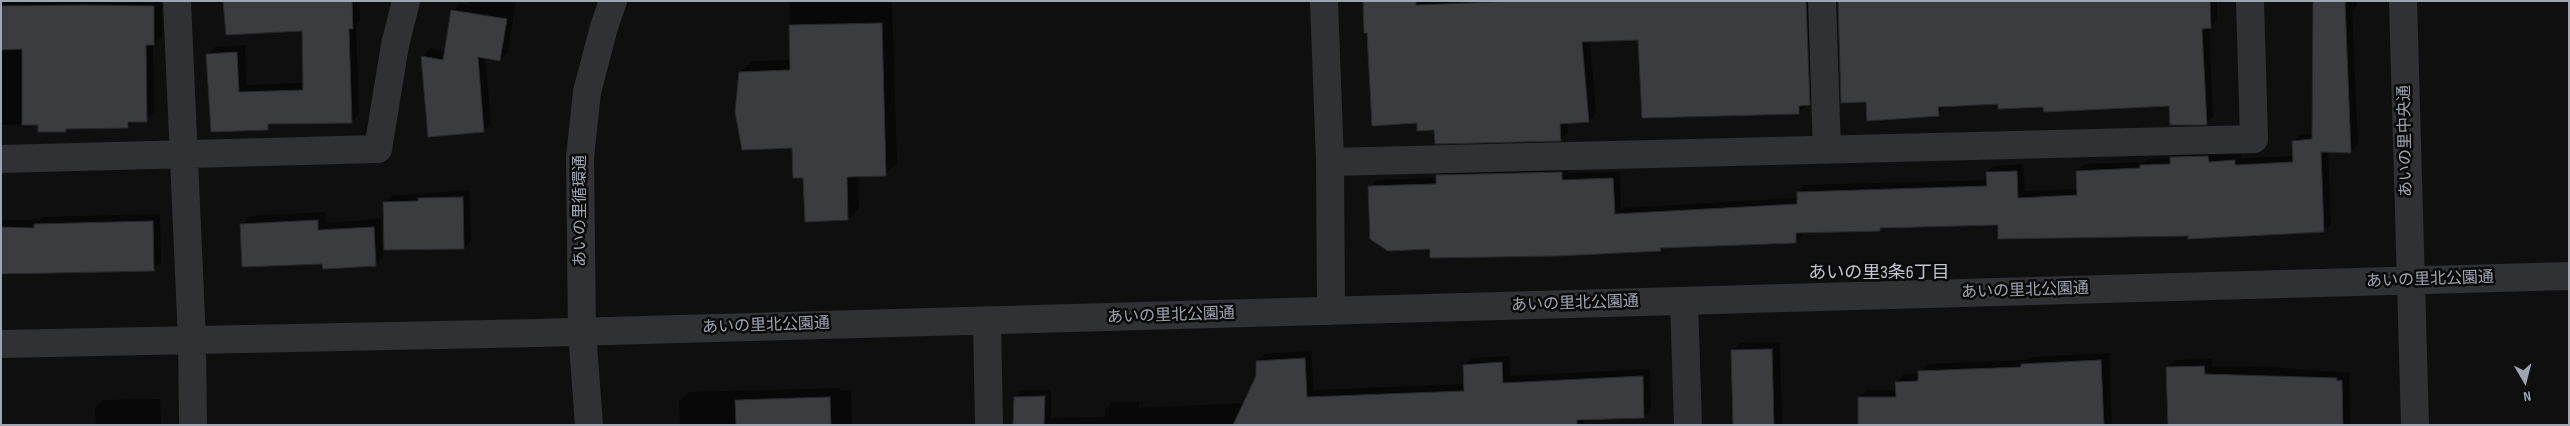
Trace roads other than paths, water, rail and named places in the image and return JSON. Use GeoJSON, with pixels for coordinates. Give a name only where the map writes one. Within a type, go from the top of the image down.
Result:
{"type":"FeatureCollection","features":[{"type":"Feature","properties":{"kind":"street"},"geometry":{"type":"LineString","coordinates":[[177,1],[192,340],[193,425]]}},
{"type":"Feature","properties":{"kind":"street"},"geometry":{"type":"LineString","coordinates":[[1,159],[378,149],[395,44],[406,1]]}},
{"type":"Feature","properties":{"kind":"street","name":"あいの里循環通"},"geometry":{"type":"LineString","coordinates":[[589,425],[582,331],[580,157],[587,92],[604,27],[613,1]]}},
{"type":"Feature","properties":{"kind":"street"},"geometry":{"type":"LineString","coordinates":[[1324,1],[1330,162],[1331,311]]}},
{"type":"Feature","properties":{"kind":"street"},"geometry":{"type":"LineString","coordinates":[[1822,1],[1828,150]]}},
{"type":"Feature","properties":{"kind":"street"},"geometry":{"type":"LineString","coordinates":[[1330,162],[2254,138],[2250,1]]}},
{"type":"Feature","properties":{"kind":"street","name":"あいの里中央通"},"geometry":{"type":"LineString","coordinates":[[2403,1],[2415,425]]}},
{"type":"Feature","properties":{"kind":"street","name":"あいの里北公園通"},"geometry":{"type":"LineString","coordinates":[[1,344],[987,321],[2569,276]]}},
{"type":"Feature","properties":{"kind":"street"},"geometry":{"type":"LineString","coordinates":[[1684,301],[1688,425]]}},
{"type":"Feature","properties":{"kind":"street"},"geometry":{"type":"LineString","coordinates":[[987,321],[989,425]]}},
{"type":"Feature","properties":{"kind":"district","name":"あいの里3条6丁目"},"geometry":{"type":"Point","coordinates":[1879,273]}}]}
